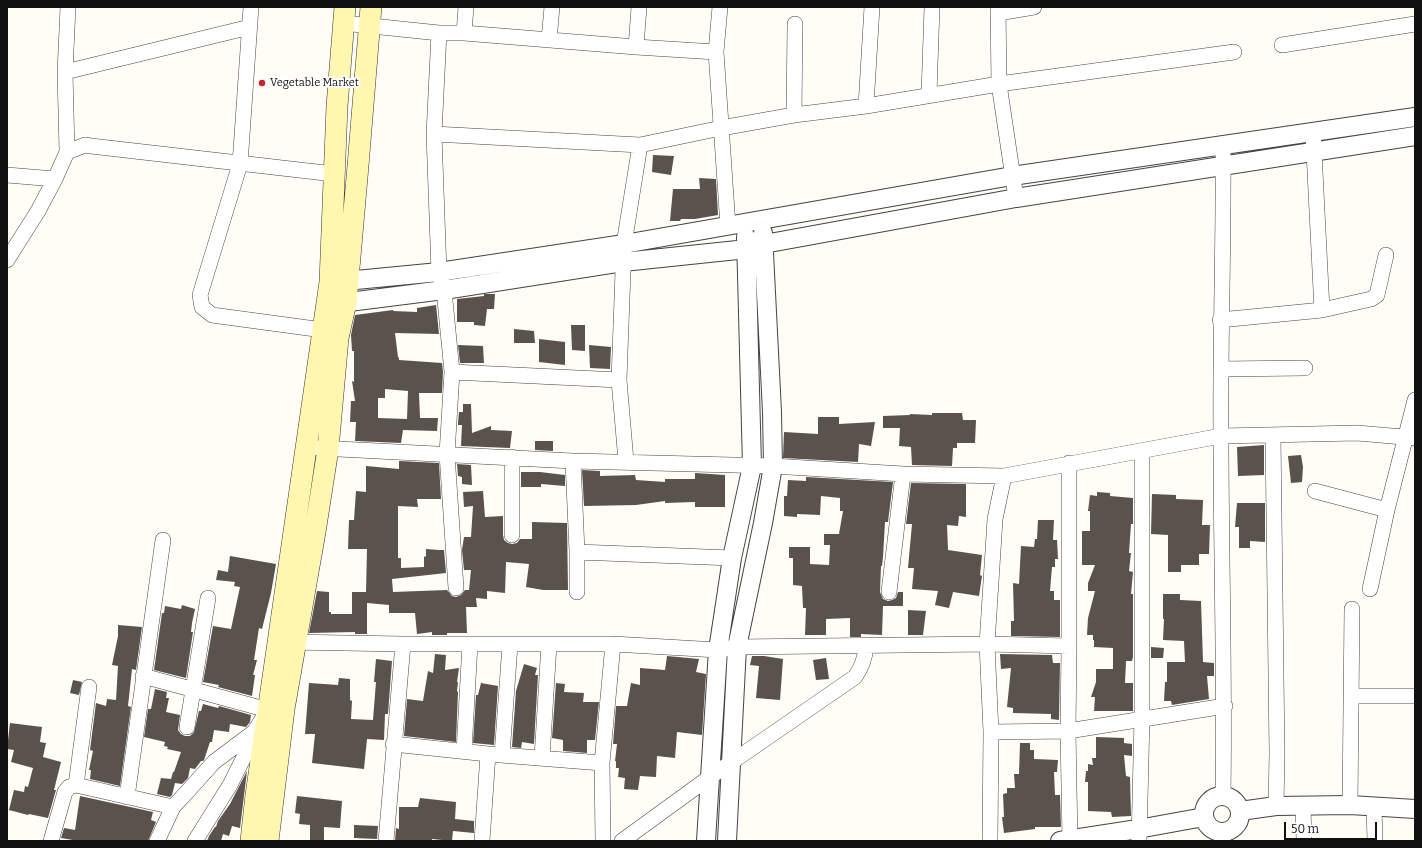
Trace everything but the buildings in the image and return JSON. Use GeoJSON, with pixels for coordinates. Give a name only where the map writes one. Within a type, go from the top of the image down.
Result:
{"type":"FeatureCollection","features":[{"type":"Feature","properties":{"kind":"main road"},"geometry":{"type":"LineString","coordinates":[[251,841],[268,710],[315,532],[328,449],[338,338],[334,174],[344,15]]}},
{"type":"Feature","properties":{"kind":"main road"},"geometry":{"type":"LineString","coordinates":[[268,841],[284,709],[286,642],[306,446],[323,330],[337,293],[358,166],[369,16]]}},
{"type":"Feature","properties":{"kind":"street"},"geometry":{"type":"LineString","coordinates":[[7,260],[38,211],[55,180],[67,152],[65,72],[68,7]]}},
{"type":"Feature","properties":{"kind":"street"},"geometry":{"type":"LineString","coordinates":[[251,7],[240,164],[200,295],[202,307],[212,315],[323,330]]}},
{"type":"Feature","properties":{"kind":"street"},"geometry":{"type":"LineString","coordinates":[[464,34],[466,7]]}},
{"type":"Feature","properties":{"kind":"street"},"geometry":{"type":"LineString","coordinates":[[550,40],[552,7]]}},
{"type":"Feature","properties":{"kind":"street"},"geometry":{"type":"LineString","coordinates":[[636,47],[639,7]]}},
{"type":"Feature","properties":{"kind":"street"},"geometry":{"type":"LineString","coordinates":[[720,7],[716,52],[721,128],[745,223],[756,247],[772,412],[772,466],[763,523],[737,647],[731,762],[731,792],[727,841]]}},
{"type":"Feature","properties":{"kind":"street"},"geometry":{"type":"LineString","coordinates":[[866,106],[872,7]]}},
{"type":"Feature","properties":{"kind":"street"},"geometry":{"type":"LineString","coordinates":[[929,94],[932,7]]}},
{"type":"Feature","properties":{"kind":"street"},"geometry":{"type":"LineString","coordinates":[[1016,198],[999,84],[998,10],[1034,7]]}},
{"type":"Feature","properties":{"kind":"street"},"geometry":{"type":"LineString","coordinates":[[344,15],[369,16],[439,33],[716,52]]}},
{"type":"Feature","properties":{"kind":"street"},"geometry":{"type":"LineString","coordinates":[[794,115],[795,24]]}},
{"type":"Feature","properties":{"kind":"street"},"geometry":{"type":"LineString","coordinates":[[1282,45],[1415,24]]}},
{"type":"Feature","properties":{"kind":"street"},"geometry":{"type":"LineString","coordinates":[[65,72],[250,27]]}},
{"type":"Feature","properties":{"kind":"street"},"geometry":{"type":"LineString","coordinates":[[439,33],[434,134],[439,272],[444,290],[452,372],[448,454],[456,588]]}},
{"type":"Feature","properties":{"kind":"street"},"geometry":{"type":"LineString","coordinates":[[434,134],[640,145],[794,115],[866,106],[929,94],[1234,52]]}},
{"type":"Feature","properties":{"kind":"street"},"geometry":{"type":"LineString","coordinates":[[337,293],[439,272],[624,244],[1012,176],[1415,117]]}},
{"type":"Feature","properties":{"kind":"street"},"geometry":{"type":"LineString","coordinates":[[1313,132],[1322,310]]}},
{"type":"Feature","properties":{"kind":"street"},"geometry":{"type":"LineString","coordinates":[[337,293],[444,290],[623,262],[756,247],[1016,198],[1415,136]]}},
{"type":"Feature","properties":{"kind":"street"},"geometry":{"type":"LineString","coordinates":[[67,152],[85,145],[334,174]]}},
{"type":"Feature","properties":{"kind":"street"},"geometry":{"type":"LineString","coordinates":[[626,461],[619,380],[623,262],[624,244],[640,145]]}},
{"type":"Feature","properties":{"kind":"street"},"geometry":{"type":"LineString","coordinates":[[1223,145],[1220,320],[1225,706],[1223,796]]}},
{"type":"Feature","properties":{"kind":"street"},"geometry":{"type":"LineString","coordinates":[[7,175],[55,180]]}},
{"type":"Feature","properties":{"kind":"street"},"geometry":{"type":"LineString","coordinates":[[706,841],[718,650],[732,558],[752,466],[756,247]]}},
{"type":"Feature","properties":{"kind":"street"},"geometry":{"type":"LineString","coordinates":[[1220,320],[1322,310],[1371,299],[1377,295],[1386,255]]}},
{"type":"Feature","properties":{"kind":"street"},"geometry":{"type":"LineString","coordinates":[[1221,369],[1305,368]]}},
{"type":"Feature","properties":{"kind":"street"},"geometry":{"type":"LineString","coordinates":[[452,372],[619,380]]}},
{"type":"Feature","properties":{"kind":"street"},"geometry":{"type":"LineString","coordinates":[[1370,589],[1387,510],[1410,438],[1415,400]]}},
{"type":"Feature","properties":{"kind":"street"},"geometry":{"type":"LineString","coordinates":[[306,446],[328,449],[573,461],[626,461],[772,466],[903,474],[1004,476],[1221,436],[1357,433],[1410,438]]}},
{"type":"Feature","properties":{"kind":"street"},"geometry":{"type":"LineString","coordinates":[[1273,435],[1277,754],[1276,806]]}},
{"type":"Feature","properties":{"kind":"street"},"geometry":{"type":"LineString","coordinates":[[1138,835],[1142,718],[1142,450]]}},
{"type":"Feature","properties":{"kind":"street"},"geometry":{"type":"LineString","coordinates":[[512,457],[512,535]]}},
{"type":"Feature","properties":{"kind":"street"},"geometry":{"type":"LineString","coordinates":[[573,461],[577,552],[577,592]]}},
{"type":"Feature","properties":{"kind":"street"},"geometry":{"type":"LineString","coordinates":[[1069,463],[1070,646],[1067,840],[1138,835],[1204,817]]}},
{"type":"Feature","properties":{"kind":"street"},"geometry":{"type":"LineString","coordinates":[[889,592],[903,474]]}},
{"type":"Feature","properties":{"kind":"street"},"geometry":{"type":"LineString","coordinates":[[990,841],[991,732],[987,644],[995,519],[1004,476]]}},
{"type":"Feature","properties":{"kind":"street"},"geometry":{"type":"LineString","coordinates":[[1315,491],[1387,510]]}},
{"type":"Feature","properties":{"kind":"street"},"geometry":{"type":"LineString","coordinates":[[126,797],[163,540]]}},
{"type":"Feature","properties":{"kind":"street"},"geometry":{"type":"LineString","coordinates":[[577,552],[732,558]]}},
{"type":"Feature","properties":{"kind":"street"},"geometry":{"type":"LineString","coordinates":[[186,727],[208,598]]}},
{"type":"Feature","properties":{"kind":"street"},"geometry":{"type":"LineString","coordinates":[[1350,805],[1352,609]]}},
{"type":"Feature","properties":{"kind":"street"},"geometry":{"type":"LineString","coordinates":[[286,642],[403,644],[613,644],[718,650],[737,647],[987,644],[1070,646]]}},
{"type":"Feature","properties":{"kind":"street"},"geometry":{"type":"LineString","coordinates":[[386,841],[393,744],[403,644]]}},
{"type":"Feature","properties":{"kind":"street"},"geometry":{"type":"LineString","coordinates":[[464,751],[470,644]]}},
{"type":"Feature","properties":{"kind":"street"},"geometry":{"type":"LineString","coordinates":[[482,841],[510,644]]}},
{"type":"Feature","properties":{"kind":"street"},"geometry":{"type":"LineString","coordinates":[[542,758],[549,644]]}},
{"type":"Feature","properties":{"kind":"street"},"geometry":{"type":"LineString","coordinates":[[603,841],[602,763],[613,644]]}},
{"type":"Feature","properties":{"kind":"street"},"geometry":{"type":"LineString","coordinates":[[622,841],[731,762],[855,677],[865,658],[866,646]]}},
{"type":"Feature","properties":{"kind":"street"},"geometry":{"type":"LineString","coordinates":[[143,676],[268,710],[254,732],[244,757],[230,785],[195,841]]}},
{"type":"Feature","properties":{"kind":"street"},"geometry":{"type":"LineString","coordinates":[[76,785],[89,687]]}},
{"type":"Feature","properties":{"kind":"street"},"geometry":{"type":"LineString","coordinates":[[1350,696],[1415,696]]}},
{"type":"Feature","properties":{"kind":"street"},"geometry":{"type":"LineString","coordinates":[[991,732],[1068,731],[1142,718],[1225,706]]}},
{"type":"Feature","properties":{"kind":"street"},"geometry":{"type":"LineString","coordinates":[[157,841],[173,807],[214,762],[254,732]]}},
{"type":"Feature","properties":{"kind":"street"},"geometry":{"type":"LineString","coordinates":[[393,744],[495,755],[602,763]]}},
{"type":"Feature","properties":{"kind":"street"},"geometry":{"type":"LineString","coordinates":[[51,841],[66,792],[69,787],[76,785],[173,807]]}},
{"type":"Feature","properties":{"kind":"street"},"geometry":{"type":"LineString","coordinates":[[1223,796],[1234,801],[1238,805],[1240,811],[1240,817],[1235,828],[1223,837],[1208,826],[1204,817],[1204,809],[1207,804],[1217,797],[1223,796]]}},
{"type":"Feature","properties":{"kind":"street"},"geometry":{"type":"LineString","coordinates":[[1240,811],[1276,806],[1350,805],[1415,809]]}},
{"type":"Feature","properties":{"kind":"street"},"geometry":{"type":"LineString","coordinates":[[1303,806],[1304,841]]}},
{"type":"Feature","properties":{"kind":"street"},"geometry":{"type":"LineString","coordinates":[[1374,807],[1375,841]]}},
{"type":"Feature","properties":{"kind":"place","name":"Vegetable Market"},"geometry":{"type":"Point","coordinates":[262,83]}}]}
